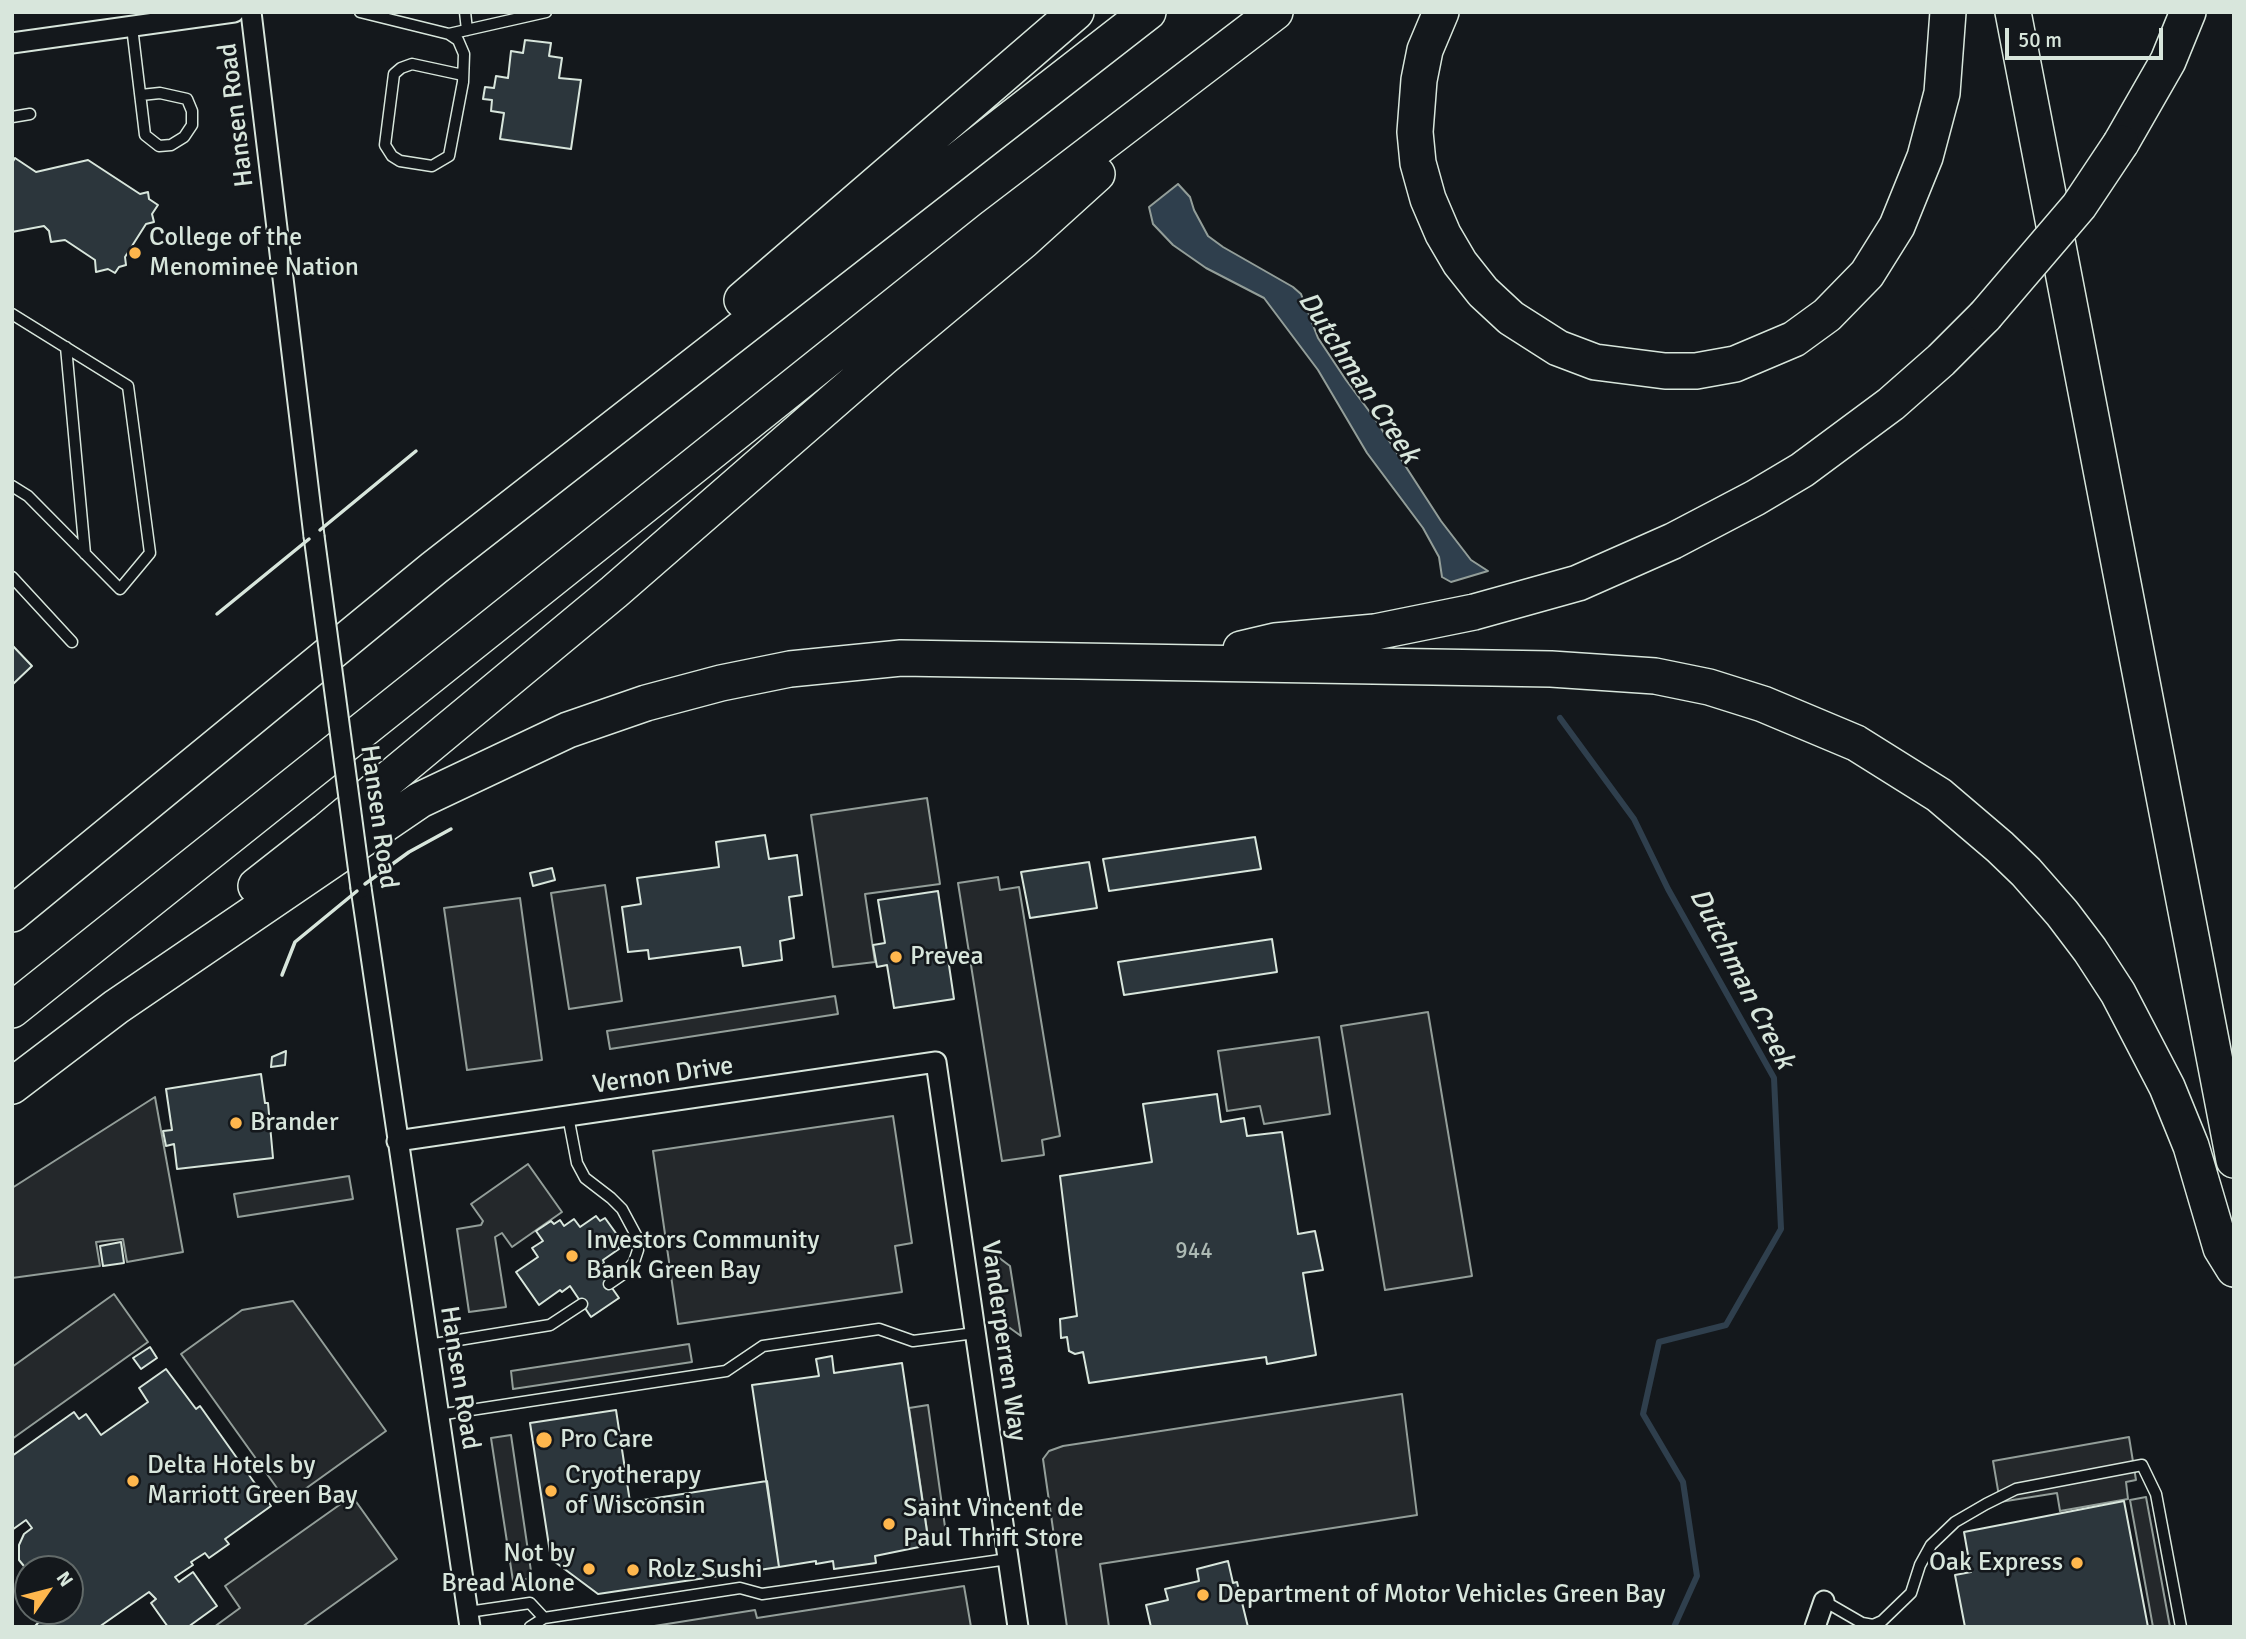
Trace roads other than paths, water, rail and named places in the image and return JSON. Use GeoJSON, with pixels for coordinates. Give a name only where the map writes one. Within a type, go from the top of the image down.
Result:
{"type":"FeatureCollection","features":[{"type":"Feature","properties":{"kind":"highway"},"geometry":{"type":"LineString","coordinates":[[434,568],[1076,12]]}},
{"type":"Feature","properties":{"kind":"highway"},"geometry":{"type":"LineString","coordinates":[[12,914],[434,568],[1148,12]]}},
{"type":"Feature","properties":{"kind":"highway"},"geometry":{"type":"LineString","coordinates":[[116,1007],[195,932],[326,831],[614,592],[884,357],[1023,241],[1275,12]]}},
{"type":"Feature","properties":{"kind":"highway"},"geometry":{"type":"LineString","coordinates":[[12,1010],[992,228],[1275,12]]}},
{"type":"Feature","properties":{"kind":"highway"},"geometry":{"type":"LineString","coordinates":[[1441,12],[1425,50],[1419,80],[1415,132],[1418,163],[1428,199],[1443,234],[1460,263],[1483,292],[1511,318],[1558,348],[1595,362],[1631,369],[1696,371],[1735,364],[1794,339],[1827,315],[1867,274],[1897,226],[1925,157],[1941,93],[1948,12]]}},
{"type":"Feature","properties":{"kind":"highway"},"geometry":{"type":"LineString","coordinates":[[2013,12],[2234,1160]]}},
{"type":"Feature","properties":{"kind":"highway"},"geometry":{"type":"LineString","coordinates":[[1180,663],[1275,641],[1388,629],[1474,612],[1578,583],[1673,541],[1802,470],[1891,404],[1941,360],[1985,316],[2079,206],[2121,143],[2168,61],[2188,12]]}},
{"type":"Feature","properties":{"kind":"highway"},"geometry":{"type":"LineString","coordinates":[[12,1086],[116,1007],[420,800],[568,730],[646,703],[721,683],[790,669],[901,658],[1551,669],[1655,676],[1709,687],[1763,704],[1856,743],[1939,795],[2000,847],[2062,913],[2118,993],[2167,1087],[2191,1146],[2221,1248],[2234,1269]]}},
{"type":"Feature","properties":{"kind":"street"},"geometry":{"type":"LineString","coordinates":[[12,43],[234,12]]}},
{"type":"Feature","properties":{"kind":"street","name":"Hansen Road"},"geometry":{"type":"LineString","coordinates":[[251,12],[314,536],[361,888],[469,1620]]}},
{"type":"Feature","properties":{"kind":"street","name":"Vernon Drive"},"geometry":{"type":"LineString","coordinates":[[397,1141],[936,1062]]}},
{"type":"Feature","properties":{"kind":"street","name":"Vanderperren Way"},"geometry":{"type":"LineString","coordinates":[[936,1062],[1018,1627]]}},
{"type":"Feature","properties":{"kind":"street"},"geometry":{"type":"LineString","coordinates":[[1815,1627],[1824,1601]]}},
{"type":"Feature","properties":{"kind":"lane"},"geometry":{"type":"LineString","coordinates":[[360,12],[449,34],[458,40],[464,54],[463,75],[449,156],[432,166],[400,161],[392,156],[385,145],[394,74],[412,64],[463,75]]}},
{"type":"Feature","properties":{"kind":"lane"},"geometry":{"type":"LineString","coordinates":[[465,12],[467,30]]}},
{"type":"Feature","properties":{"kind":"lane"},"geometry":{"type":"LineString","coordinates":[[449,34],[547,12]]}},
{"type":"Feature","properties":{"kind":"lane"},"geometry":{"type":"LineString","coordinates":[[132,27],[145,135],[159,146],[171,145],[184,137],[192,125],[192,111],[187,99],[160,93],[141,95]]}},
{"type":"Feature","properties":{"kind":"lane"},"geometry":{"type":"LineString","coordinates":[[12,117],[30,114]]}},
{"type":"Feature","properties":{"kind":"lane"},"geometry":{"type":"LineString","coordinates":[[12,314],[128,386],[150,553],[120,589],[28,496],[12,486]]}},
{"type":"Feature","properties":{"kind":"lane"},"geometry":{"type":"LineString","coordinates":[[66,347],[85,554]]}},
{"type":"Feature","properties":{"kind":"lane"},"geometry":{"type":"LineString","coordinates":[[12,577],[72,642]]}},
{"type":"Feature","properties":{"kind":"lane"},"geometry":{"type":"LineString","coordinates":[[568,1116],[577,1163],[585,1178],[622,1209],[637,1237],[638,1250],[634,1262],[625,1273],[609,1284]]}},
{"type":"Feature","properties":{"kind":"lane"},"geometry":{"type":"LineString","coordinates":[[428,1345],[550,1325],[582,1304]]}},
{"type":"Feature","properties":{"kind":"lane"},"geometry":{"type":"LineString","coordinates":[[438,1415],[726,1371],[763,1346],[776,1344],[879,1329],[913,1341],[975,1333]]}},
{"type":"Feature","properties":{"kind":"lane"},"geometry":{"type":"LineString","coordinates":[[1824,1601],[1861,1623],[1873,1625],[1882,1621],[1911,1593],[1920,1565],[1931,1545],[1955,1522],[2016,1489],[2142,1465],[2157,1494],[2181,1627]]}},
{"type":"Feature","properties":{"kind":"lane"},"geometry":{"type":"LineString","coordinates":[[530,1627],[544,1618],[740,1588],[762,1594],[1008,1559]]}},
{"type":"Feature","properties":{"kind":"lane"},"geometry":{"type":"LineString","coordinates":[[469,1620],[530,1604],[544,1618]]}},
{"type":"Feature","properties":{"kind":"water"},"geometry":{"type":"Polygon","coordinates":[[[1178,184],[1190,197],[1208,236],[1301,294],[1318,338],[1375,419],[1441,521],[1471,560],[1488,571],[1451,582],[1442,577],[1439,557],[1423,528],[1367,453],[1318,370],[1264,298],[1206,268],[1173,245],[1153,224],[1149,207],[1178,184]]]}},
{"type":"Feature","properties":{"kind":"waterway","name":"Dutchman Creek"},"geometry":{"type":"LineString","coordinates":[[1560,718],[1634,819],[1668,889],[1774,1078],[1781,1229],[1726,1325],[1659,1342],[1643,1414],[1683,1482],[1697,1576],[1674,1627]]}},
{"type":"Feature","properties":{"kind":"place","name":"College of the Menominee Nation"},"geometry":{"type":"Point","coordinates":[135,253]}},
{"type":"Feature","properties":{"kind":"place","name":"Prevea"},"geometry":{"type":"Point","coordinates":[896,957]}},
{"type":"Feature","properties":{"kind":"place","name":"Brander"},"geometry":{"type":"Point","coordinates":[236,1123]}},
{"type":"Feature","properties":{"kind":"place","name":"Investors Community Bank Green Bay"},"geometry":{"type":"Point","coordinates":[572,1256]}},
{"type":"Feature","properties":{"kind":"place","name":"Pro Care"},"geometry":{"type":"Point","coordinates":[544,1440]}},
{"type":"Feature","properties":{"kind":"place","name":"Delta Hotels by Marriott Green Bay"},"geometry":{"type":"Point","coordinates":[133,1481]}},
{"type":"Feature","properties":{"kind":"place","name":"Cryotherapy of Wisconsin"},"geometry":{"type":"Point","coordinates":[551,1491]}},
{"type":"Feature","properties":{"kind":"place","name":"Saint Vincent de Paul Thrift Store"},"geometry":{"type":"Point","coordinates":[889,1524]}},
{"type":"Feature","properties":{"kind":"place","name":"Oak Express"},"geometry":{"type":"Point","coordinates":[2077,1563]}},
{"type":"Feature","properties":{"kind":"place","name":"Not by Bread Alone"},"geometry":{"type":"Point","coordinates":[589,1569]}},
{"type":"Feature","properties":{"kind":"place","name":"Rolz Sushi"},"geometry":{"type":"Point","coordinates":[633,1570]}},
{"type":"Feature","properties":{"kind":"place","name":"Department of Motor Vehicles Green Bay"},"geometry":{"type":"Point","coordinates":[1203,1595]}}]}
